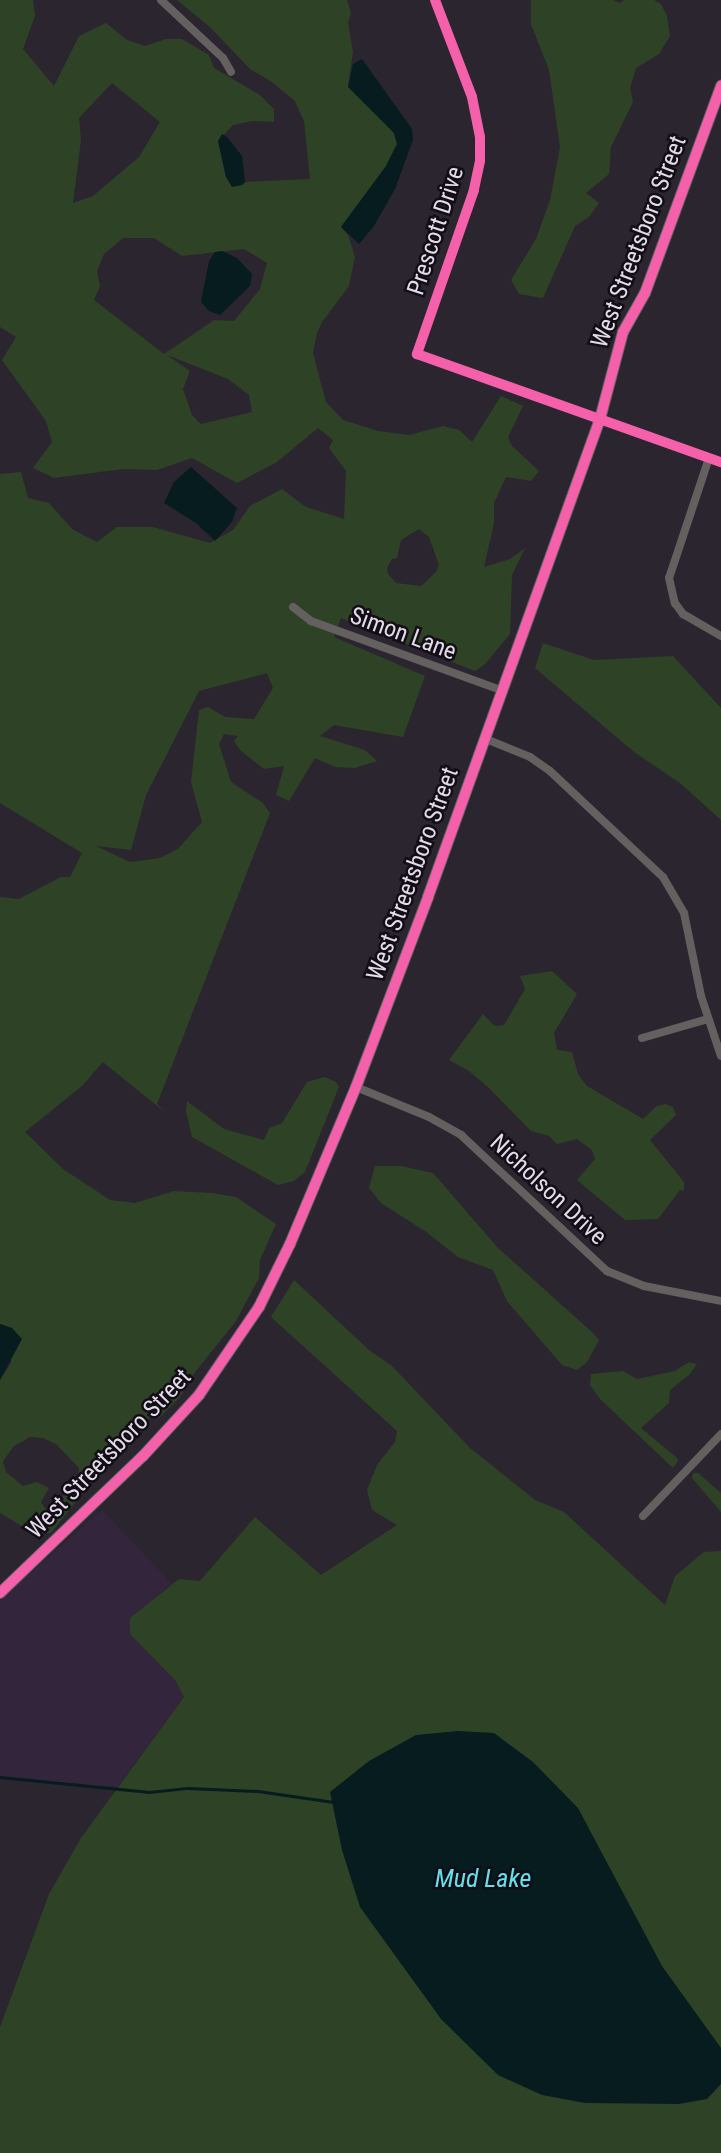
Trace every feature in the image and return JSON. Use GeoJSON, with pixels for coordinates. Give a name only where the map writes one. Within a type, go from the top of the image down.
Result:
{"type":"FeatureCollection","features":[{"type":"Feature","properties":{"kind":"main road","name":"West Streetsboro Street"},"geometry":{"type":"LineString","coordinates":[[0,1593],[174,1425],[221,1366],[259,1307],[290,1244],[356,1087],[503,691],[600,419],[623,332],[645,293],[721,86]]}},
{"type":"Feature","properties":{"kind":"street"},"geometry":{"type":"LineString","coordinates":[[161,0],[223,58],[231,72]]}},
{"type":"Feature","properties":{"kind":"street","name":"Prescott Drive"},"geometry":{"type":"LineString","coordinates":[[435,0],[472,97],[480,137],[480,161],[474,190],[417,354],[600,419]]}},
{"type":"Feature","properties":{"kind":"street"},"geometry":{"type":"LineString","coordinates":[[600,419],[721,462]]}},
{"type":"Feature","properties":{"kind":"street"},"geometry":{"type":"LineString","coordinates":[[709,458],[669,578],[670,590],[683,614],[721,636]]}},
{"type":"Feature","properties":{"kind":"street","name":"Simon Lane"},"geometry":{"type":"LineString","coordinates":[[293,607],[311,621],[503,691]]}},
{"type":"Feature","properties":{"kind":"street"},"geometry":{"type":"LineString","coordinates":[[485,739],[530,757],[550,771],[663,877],[684,914],[708,1019],[721,1056]]}},
{"type":"Feature","properties":{"kind":"street"},"geometry":{"type":"LineString","coordinates":[[642,1038],[708,1019]]}},
{"type":"Feature","properties":{"kind":"street","name":"Nicholson Drive"},"geometry":{"type":"LineString","coordinates":[[356,1087],[429,1117],[461,1135],[607,1270],[643,1286],[721,1301]]}},
{"type":"Feature","properties":{"kind":"street"},"geometry":{"type":"LineString","coordinates":[[643,1516],[721,1434]]}},
{"type":"Feature","properties":{"kind":"shaded area"},"geometry":{"type":"Polygon","coordinates":[[[102,1510],[172,1584],[152,1598],[175,1680],[184,1697],[117,1787],[0,1777],[0,1599],[102,1510]]]}},
{"type":"Feature","properties":{"kind":"green space"},"geometry":{"type":"Polygon","coordinates":[[[0,0],[33,0],[35,16],[23,49],[54,86],[79,36],[106,23],[127,40],[145,46],[166,39],[182,39],[209,55],[214,68],[260,95],[274,109],[274,122],[252,121],[233,125],[218,141],[226,177],[242,185],[245,182],[310,179],[304,121],[295,101],[272,82],[250,69],[211,28],[177,0],[347,0],[351,13],[348,23],[353,51],[348,87],[394,133],[397,144],[386,166],[341,227],[348,235],[355,257],[349,286],[322,322],[313,353],[326,402],[343,420],[378,431],[409,435],[443,426],[459,430],[472,442],[501,396],[523,406],[508,437],[512,446],[539,471],[531,481],[506,477],[494,503],[494,523],[484,567],[510,559],[525,548],[512,575],[510,634],[485,664],[475,671],[341,618],[334,637],[425,676],[403,737],[334,725],[320,736],[365,750],[377,761],[355,768],[335,767],[315,758],[289,801],[276,795],[284,766],[264,769],[241,751],[234,741],[238,736],[224,734],[219,744],[231,782],[263,803],[270,813],[157,1104],[166,1113],[103,1062],[83,1085],[25,1132],[63,1169],[110,1200],[135,1203],[174,1191],[212,1193],[236,1197],[276,1224],[260,1260],[259,1278],[236,1321],[192,1376],[180,1397],[159,1418],[153,1415],[125,1440],[51,1533],[35,1534],[0,1513],[0,1380],[11,1363],[12,1328],[0,1324],[0,897],[19,899],[61,877],[70,877],[82,853],[0,803],[0,474],[21,472],[28,498],[49,503],[72,529],[97,542],[117,527],[153,527],[210,543],[233,530],[250,506],[282,489],[306,507],[344,519],[346,471],[329,448],[333,440],[318,428],[277,462],[237,483],[192,458],[157,470],[123,469],[54,478],[33,468],[52,442],[46,421],[2,360],[16,337],[0,327],[0,0]],[[112,83],[79,118],[81,140],[73,203],[93,196],[139,157],[160,122],[112,83]],[[123,238],[104,254],[97,271],[100,286],[94,300],[164,354],[214,320],[234,321],[260,289],[267,263],[244,249],[182,256],[154,238],[123,238]],[[167,355],[190,371],[183,389],[192,415],[201,424],[252,412],[249,395],[228,379],[167,355]],[[419,529],[401,540],[397,558],[392,559],[387,568],[388,574],[396,583],[421,586],[436,572],[439,565],[429,537],[419,529]],[[267,673],[199,691],[146,795],[131,850],[96,846],[130,862],[160,858],[178,849],[202,822],[191,782],[199,710],[208,707],[225,717],[254,719],[273,688],[267,673]],[[30,1437],[14,1446],[3,1461],[6,1472],[23,1486],[37,1482],[49,1488],[41,1502],[46,1510],[50,1510],[78,1480],[79,1468],[56,1444],[43,1438],[30,1437]]]}},
{"type":"Feature","properties":{"kind":"green space"},"geometry":{"type":"Polygon","coordinates":[[[531,0],[613,0],[620,3],[624,0],[654,0],[661,4],[667,16],[670,36],[659,54],[636,68],[630,88],[633,102],[611,147],[609,174],[586,193],[599,203],[589,217],[575,226],[543,298],[519,294],[511,280],[536,239],[550,200],[560,147],[549,70],[531,24],[531,0]]]}},
{"type":"Feature","properties":{"kind":"green space"},"geometry":{"type":"Polygon","coordinates":[[[543,643],[594,660],[673,656],[721,708],[721,820],[680,783],[634,752],[535,668],[543,643]]]}},
{"type":"Feature","properties":{"kind":"green space"},"geometry":{"type":"Polygon","coordinates":[[[552,971],[577,994],[554,1033],[557,1050],[572,1052],[578,1074],[587,1086],[643,1119],[657,1106],[665,1104],[673,1107],[676,1115],[650,1140],[684,1182],[684,1191],[680,1190],[658,1219],[625,1220],[577,1180],[595,1159],[592,1150],[577,1139],[557,1144],[549,1136],[531,1131],[489,1088],[469,1071],[449,1060],[483,1014],[495,1026],[504,1025],[525,989],[520,976],[552,971]]]}},
{"type":"Feature","properties":{"kind":"green space"},"geometry":{"type":"Polygon","coordinates":[[[325,1077],[336,1082],[339,1087],[305,1172],[294,1181],[278,1185],[192,1137],[186,1111],[187,1101],[224,1129],[264,1140],[269,1128],[282,1123],[307,1082],[325,1077]]]}},
{"type":"Feature","properties":{"kind":"green space"},"geometry":{"type":"Polygon","coordinates":[[[375,1166],[401,1166],[433,1173],[498,1248],[599,1340],[587,1362],[577,1370],[562,1365],[507,1301],[493,1270],[458,1257],[425,1231],[381,1203],[369,1188],[375,1166]]]}},
{"type":"Feature","properties":{"kind":"green space"},"geometry":{"type":"Polygon","coordinates":[[[294,1280],[369,1350],[392,1366],[469,1447],[535,1500],[564,1512],[665,1605],[675,1576],[704,1552],[721,1551],[721,2153],[0,2153],[0,2027],[49,1894],[81,1838],[184,1697],[175,1680],[130,1634],[130,1618],[179,1579],[200,1581],[255,1517],[321,1575],[397,1525],[372,1510],[367,1490],[377,1465],[395,1442],[397,1431],[271,1317],[294,1280]]]}},
{"type":"Feature","properties":{"kind":"green space"},"geometry":{"type":"Polygon","coordinates":[[[689,1362],[697,1364],[690,1374],[670,1390],[669,1403],[641,1428],[676,1457],[678,1461],[673,1468],[600,1399],[590,1385],[591,1374],[623,1371],[637,1379],[675,1371],[689,1362]]]}},
{"type":"Feature","properties":{"kind":"green space"},"geometry":{"type":"Polygon","coordinates":[[[693,1473],[698,1473],[721,1493],[721,1512],[692,1478],[693,1473]]]}},
{"type":"Feature","properties":{"kind":"water"},"geometry":{"type":"Polygon","coordinates":[[[362,59],[412,129],[413,140],[395,189],[374,226],[359,244],[341,227],[386,166],[397,144],[394,133],[348,87],[353,64],[362,59]]]}},
{"type":"Feature","properties":{"kind":"water"},"geometry":{"type":"Polygon","coordinates":[[[222,134],[242,156],[245,182],[242,185],[232,187],[226,177],[218,141],[222,134]]]}},
{"type":"Feature","properties":{"kind":"water"},"geometry":{"type":"Polygon","coordinates":[[[222,251],[237,258],[252,274],[250,286],[220,315],[209,311],[201,302],[209,261],[215,252],[222,251]]]}},
{"type":"Feature","properties":{"kind":"water"},"geometry":{"type":"Polygon","coordinates":[[[191,467],[237,508],[232,522],[215,541],[196,523],[164,503],[174,482],[191,467]]]}},
{"type":"Feature","properties":{"kind":"water"},"geometry":{"type":"Polygon","coordinates":[[[0,1324],[12,1328],[22,1339],[0,1380],[0,1324]]]}},
{"type":"Feature","properties":{"kind":"water","name":"Mud Lake"},"geometry":{"type":"Polygon","coordinates":[[[458,1731],[494,1733],[533,1762],[578,1808],[662,1966],[721,2048],[721,2084],[707,2099],[679,2104],[585,2103],[542,2095],[498,2075],[441,2019],[360,1907],[342,1850],[330,1792],[369,1761],[416,1735],[458,1731]]]}},
{"type":"Feature","properties":{"kind":"waterway"},"geometry":{"type":"LineString","coordinates":[[0,1777],[149,1792],[188,1788],[258,1791],[333,1802]]}},
{"type":"Feature","properties":{"kind":"cycle path"},"geometry":{"type":"LineString","coordinates":[[435,0],[472,97],[480,137],[480,161],[474,190],[417,354],[721,462]]}},
{"type":"Feature","properties":{"kind":"cycle path"},"geometry":{"type":"LineString","coordinates":[[0,1593],[143,1456],[199,1395],[259,1307],[290,1244],[356,1087],[428,897],[600,419],[623,332],[645,293],[721,86]]}}]}
